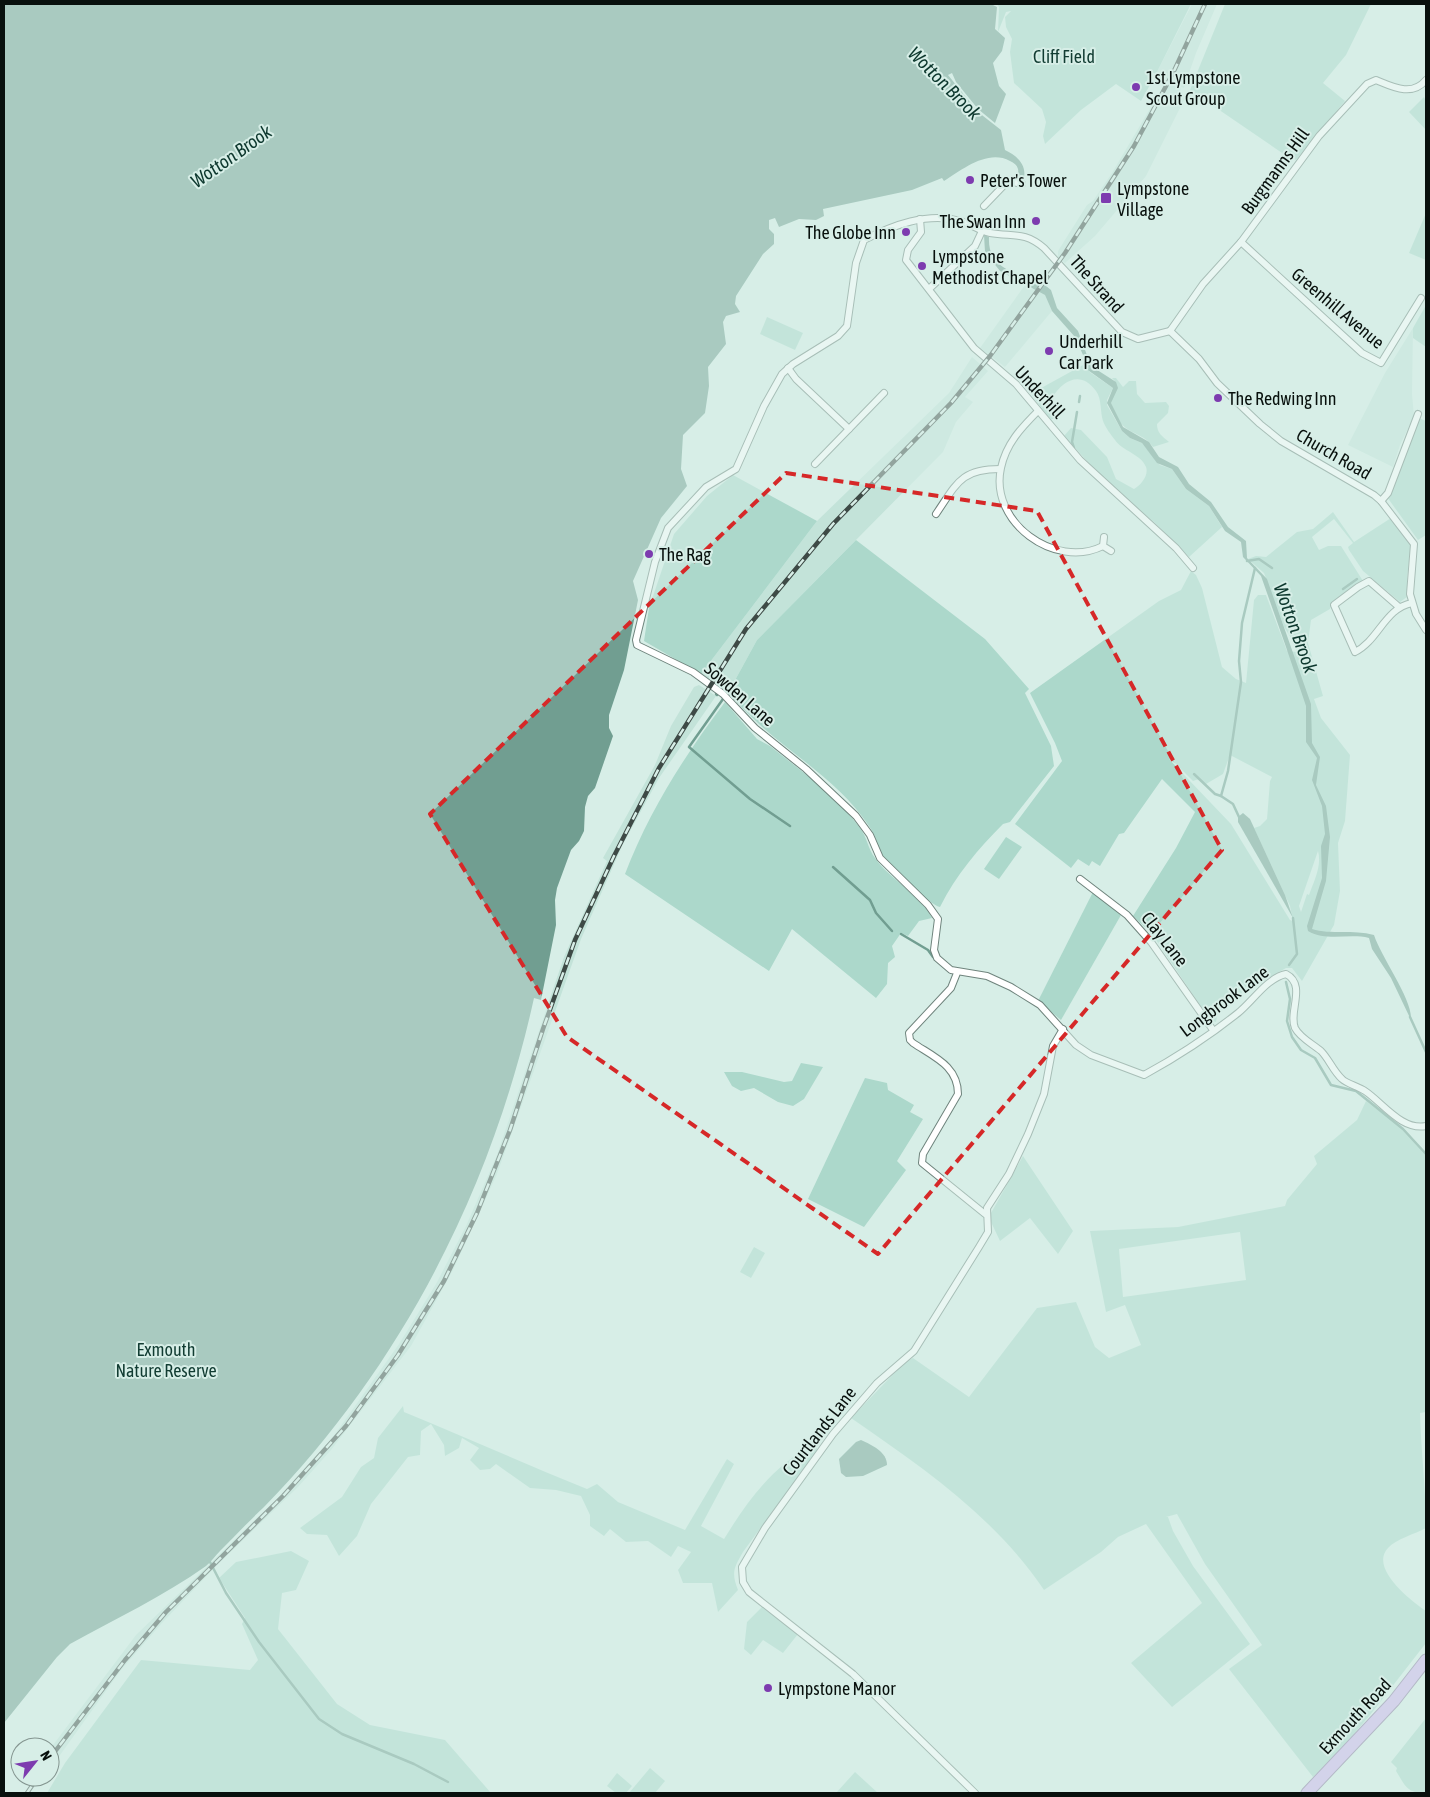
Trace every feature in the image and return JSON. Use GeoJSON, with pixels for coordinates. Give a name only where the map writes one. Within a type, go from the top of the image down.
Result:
{"type":"FeatureCollection","features":[{"type":"Feature","properties":{"kind":"highway","name":"Exmouth Road"},"geometry":{"type":"LineString","coordinates":[[1307,1793],[1394,1701],[1426,1660]]}},
{"type":"Feature","properties":{"kind":"street","name":"Burgmanns Hill"},"geometry":{"type":"LineString","coordinates":[[1170,331],[1203,284],[1241,242],[1319,136],[1367,84],[1376,80],[1409,90],[1421,86],[1426,80]]}},
{"type":"Feature","properties":{"kind":"street"},"geometry":{"type":"LineString","coordinates":[[984,206],[1008,181],[1022,184]]}},
{"type":"Feature","properties":{"kind":"street","name":"The Strand"},"geometry":{"type":"LineString","coordinates":[[864,240],[897,225],[920,219],[959,221],[982,231],[1020,234],[1036,240],[1087,291],[1116,327],[1138,339],[1170,331]]}},
{"type":"Feature","properties":{"kind":"street","name":"Underhill"},"geometry":{"type":"LineString","coordinates":[[920,219],[921,232],[908,250],[906,260],[974,348],[1016,384],[1080,460],[1176,548],[1193,568]]}},
{"type":"Feature","properties":{"kind":"street"},"geometry":{"type":"LineString","coordinates":[[929,290],[975,246],[982,231]]}},
{"type":"Feature","properties":{"kind":"street","name":"Sowden Lane"},"geometry":{"type":"LineString","coordinates":[[864,240],[856,263],[847,326],[836,338],[788,368],[778,381],[764,406],[736,469],[706,487],[668,528],[655,562],[636,640],[637,645],[643,650],[684,668],[723,694],[755,728],[806,769],[856,816],[870,836],[876,853],[883,862],[928,905],[938,919],[935,954],[945,965],[957,973]]}},
{"type":"Feature","properties":{"kind":"street","name":"Greenhill Avenue"},"geometry":{"type":"LineString","coordinates":[[1241,242],[1362,353],[1381,364],[1421,298]]}},
{"type":"Feature","properties":{"kind":"street","name":"Church Road"},"geometry":{"type":"LineString","coordinates":[[1170,331],[1199,359],[1217,383],[1276,437],[1381,501],[1414,544],[1409,584],[1412,603],[1426,630]]}},
{"type":"Feature","properties":{"kind":"street"},"geometry":{"type":"LineString","coordinates":[[788,368],[796,379],[849,429]]}},
{"type":"Feature","properties":{"kind":"street"},"geometry":{"type":"LineString","coordinates":[[815,464],[884,393]]}},
{"type":"Feature","properties":{"kind":"street"},"geometry":{"type":"LineString","coordinates":[[1038,411],[1017,432],[1006,451],[1000,469],[1002,492],[1008,511],[1021,530],[1033,540],[1063,552],[1096,550],[1103,546]]}},
{"type":"Feature","properties":{"kind":"street"},"geometry":{"type":"LineString","coordinates":[[1381,501],[1388,493],[1418,414]]}},
{"type":"Feature","properties":{"kind":"street"},"geometry":{"type":"LineString","coordinates":[[936,514],[948,496],[969,473],[984,469],[1000,469]]}},
{"type":"Feature","properties":{"kind":"street"},"geometry":{"type":"LineString","coordinates":[[942,490],[948,496]]}},
{"type":"Feature","properties":{"kind":"street"},"geometry":{"type":"LineString","coordinates":[[1103,546],[1104,537]]}},
{"type":"Feature","properties":{"kind":"street"},"geometry":{"type":"LineString","coordinates":[[1103,546],[1112,551]]}},
{"type":"Feature","properties":{"kind":"street"},"geometry":{"type":"LineString","coordinates":[[1398,607],[1369,581],[1358,586],[1334,605],[1354,652],[1374,637],[1398,607],[1412,603]]}},
{"type":"Feature","properties":{"kind":"street","name":"Clay Lane"},"geometry":{"type":"LineString","coordinates":[[1080,878],[1127,915],[1152,942],[1214,1030]]}},
{"type":"Feature","properties":{"kind":"street"},"geometry":{"type":"LineString","coordinates":[[985,1214],[922,1163],[923,1154],[958,1094],[958,1082],[947,1064],[913,1044],[909,1034],[951,988],[957,973],[987,976],[1011,987],[1040,1004],[1063,1029]]}},
{"type":"Feature","properties":{"kind":"street","name":"Longbrook Lane"},"geometry":{"type":"LineString","coordinates":[[1063,1029],[1076,1045],[1091,1055],[1144,1075],[1203,1039],[1237,1013],[1277,978],[1288,975],[1297,993],[1294,1022],[1300,1034],[1320,1051],[1344,1081],[1365,1090],[1405,1123],[1418,1127],[1426,1126]]}},
{"type":"Feature","properties":{"kind":"street","name":"Courtlands Lane"},"geometry":{"type":"LineString","coordinates":[[975,1793],[853,1674],[750,1592],[743,1582],[742,1567],[765,1528],[833,1434],[877,1383],[914,1351],[988,1232],[985,1214],[1028,1134],[1044,1094],[1052,1046],[1063,1029]]}},
{"type":"Feature","properties":{"kind":"street"},"geometry":{"type":"LineString","coordinates":[[824,1432],[833,1434]]}},
{"type":"Feature","properties":{"kind":"highlighted area"},"geometry":{"type":"Polygon","coordinates":[[[786,473],[1037,511],[1222,850],[878,1254],[567,1037],[430,814],[786,473]]]}},
{"type":"Feature","properties":{"kind":"shaded area"},"geometry":{"type":"Polygon","coordinates":[[[1192,4],[1217,4],[1196,53],[1184,88],[1181,87],[1180,92],[1186,96],[1146,176],[1095,236],[1065,263],[1058,257],[1058,251],[1087,205],[1093,201],[1112,173],[1167,80],[1156,74],[1192,4]]]}},
{"type":"Feature","properties":{"kind":"shaded area"},"geometry":{"type":"Polygon","coordinates":[[[1025,285],[1045,295],[1052,311],[1005,367],[980,348],[1025,285]]]}},
{"type":"Feature","properties":{"kind":"shaded area"},"geometry":{"type":"Polygon","coordinates":[[[1413,328],[1412,394],[1414,416],[1400,445],[1393,467],[1348,445],[1385,373],[1413,328]]]}},
{"type":"Feature","properties":{"kind":"shaded area"},"geometry":{"type":"Polygon","coordinates":[[[972,357],[988,371],[965,397],[973,402],[956,422],[943,452],[757,640],[728,693],[701,674],[817,521],[949,393],[972,357]]]}},
{"type":"Feature","properties":{"kind":"shaded area"},"geometry":{"type":"Polygon","coordinates":[[[699,685],[716,696],[659,778],[623,844],[581,939],[497,1174],[453,1270],[411,1346],[331,1450],[298,1487],[217,1565],[121,1670],[60,1755],[59,1737],[136,1635],[282,1494],[333,1437],[399,1344],[436,1284],[466,1226],[497,1155],[564,957],[607,861],[603,858],[655,765],[671,726],[694,687],[699,685]]]}},
{"type":"Feature","properties":{"kind":"green space","name":"Cliff Field"},"geometry":{"type":"Polygon","coordinates":[[[997,4],[1191,4],[1156,74],[1151,72],[1147,81],[1151,83],[1141,101],[1116,84],[1081,110],[1045,144],[1043,136],[1046,122],[1042,109],[1014,83],[1010,52],[1012,39],[1006,27],[1005,17],[1011,11],[1006,12],[998,32],[999,7],[997,4]]]}},
{"type":"Feature","properties":{"kind":"green space"},"geometry":{"type":"Polygon","coordinates":[[[1225,4],[1371,4],[1346,55],[1323,83],[1345,101],[1296,160],[1285,155],[1190,90],[1225,4]]]}},
{"type":"Feature","properties":{"kind":"green space"},"geometry":{"type":"Polygon","coordinates":[[[1424,97],[1426,101],[1426,130],[1409,112],[1424,97]]]}},
{"type":"Feature","properties":{"kind":"green space"},"geometry":{"type":"Polygon","coordinates":[[[1426,213],[1426,260],[1409,253],[1426,213]]]}},
{"type":"Feature","properties":{"kind":"green space"},"geometry":{"type":"Polygon","coordinates":[[[1426,305],[1426,347],[1413,338],[1413,328],[1426,305]]]}},
{"type":"Feature","properties":{"kind":"green space"},"geometry":{"type":"Polygon","coordinates":[[[767,317],[803,333],[795,350],[760,334],[767,317]]]}},
{"type":"Feature","properties":{"kind":"green space"},"geometry":{"type":"Polygon","coordinates":[[[1083,365],[1113,388],[1107,400],[1107,405],[1122,431],[1130,438],[1142,443],[1160,465],[1172,469],[1186,489],[1209,506],[1222,527],[1189,557],[1154,522],[1110,486],[1064,436],[1071,428],[1081,430],[1107,457],[1116,479],[1134,489],[1142,482],[1147,470],[1144,463],[1118,444],[1107,428],[1102,417],[1096,391],[1084,381],[1078,379],[1067,382],[1061,386],[1052,398],[1055,418],[1050,420],[1032,395],[1083,365]]]}},
{"type":"Feature","properties":{"kind":"green space"},"geometry":{"type":"Polygon","coordinates":[[[1112,378],[1116,378],[1123,387],[1129,381],[1136,381],[1137,394],[1145,403],[1166,402],[1169,406],[1168,413],[1157,424],[1157,427],[1160,434],[1169,442],[1153,447],[1143,437],[1126,428],[1121,423],[1115,416],[1111,405],[1116,388],[1115,381],[1112,378]]]}},
{"type":"Feature","properties":{"kind":"green space"},"geometry":{"type":"Polygon","coordinates":[[[1419,418],[1426,421],[1426,535],[1418,540],[1387,497],[1419,418]]]}},
{"type":"Feature","properties":{"kind":"green space"},"geometry":{"type":"Polygon","coordinates":[[[733,475],[817,521],[701,674],[644,641],[649,608],[674,534],[707,496],[733,475]]]}},
{"type":"Feature","properties":{"kind":"green space"},"geometry":{"type":"Polygon","coordinates":[[[1333,512],[1354,542],[1391,518],[1411,545],[1407,597],[1400,602],[1363,571],[1349,550],[1348,547],[1353,543],[1334,519],[1312,537],[1319,550],[1328,546],[1341,546],[1363,581],[1332,602],[1330,609],[1311,620],[1308,643],[1323,696],[1314,699],[1321,718],[1350,755],[1345,821],[1338,843],[1340,891],[1334,925],[1302,981],[1292,968],[1286,968],[1262,982],[1258,982],[1255,978],[1238,997],[1231,994],[1220,1000],[1216,1022],[1210,1020],[1152,934],[1133,916],[1176,848],[1195,812],[1162,779],[1124,833],[1119,834],[1100,866],[1092,861],[1089,866],[1078,859],[1071,868],[1015,824],[1062,761],[1030,693],[1159,601],[1181,590],[1191,571],[1196,575],[1202,588],[1222,667],[1236,679],[1246,683],[1254,600],[1258,595],[1266,595],[1287,651],[1297,652],[1293,641],[1284,627],[1264,573],[1248,559],[1256,556],[1266,557],[1297,532],[1313,529],[1333,512]],[[1230,755],[1223,774],[1206,784],[1199,779],[1193,781],[1169,759],[1231,824],[1290,920],[1293,921],[1290,906],[1254,828],[1260,826],[1267,819],[1270,781],[1272,777],[1230,755]],[[1318,851],[1299,906],[1301,912],[1317,873],[1318,851]]]}},
{"type":"Feature","properties":{"kind":"green space"},"geometry":{"type":"Polygon","coordinates":[[[856,540],[985,639],[1029,689],[1025,693],[1051,746],[1054,766],[1010,822],[1003,824],[968,863],[940,907],[918,892],[886,859],[880,851],[871,829],[846,797],[760,725],[728,693],[757,640],[856,540]]]}},
{"type":"Feature","properties":{"kind":"green space"},"geometry":{"type":"Polygon","coordinates":[[[725,702],[757,739],[770,746],[818,784],[851,816],[882,866],[920,901],[932,918],[919,921],[908,936],[901,933],[892,946],[895,957],[888,963],[887,984],[876,998],[792,929],[769,971],[625,874],[645,828],[669,784],[725,702]]]}},
{"type":"Feature","properties":{"kind":"green space"},"geometry":{"type":"Polygon","coordinates":[[[1006,837],[1022,847],[999,879],[984,869],[1006,837]]]}},
{"type":"Feature","properties":{"kind":"green space"},"geometry":{"type":"Polygon","coordinates":[[[1093,892],[1121,915],[1061,1020],[1038,1001],[1093,892]]]}},
{"type":"Feature","properties":{"kind":"green space"},"geometry":{"type":"Polygon","coordinates":[[[801,1063],[823,1067],[804,1099],[793,1106],[778,1102],[754,1088],[741,1091],[732,1086],[724,1072],[742,1072],[784,1082],[792,1081],[801,1063]]]}},
{"type":"Feature","properties":{"kind":"green space"},"geometry":{"type":"Polygon","coordinates":[[[865,1078],[887,1083],[888,1090],[914,1105],[910,1112],[923,1119],[897,1161],[906,1170],[864,1227],[808,1199],[865,1078]]]}},
{"type":"Feature","properties":{"kind":"green space"},"geometry":{"type":"Polygon","coordinates":[[[1366,1101],[1403,1129],[1426,1155],[1426,1412],[1420,1413],[1426,1528],[1396,1542],[1388,1548],[1384,1556],[1384,1565],[1394,1583],[1402,1592],[1426,1611],[1426,1643],[1338,1753],[1313,1777],[1229,1669],[1262,1645],[1205,1564],[1177,1514],[1166,1517],[1168,1517],[1173,1531],[1193,1566],[1250,1644],[1172,1707],[1131,1663],[1202,1603],[1146,1524],[1118,1537],[1101,1552],[1044,1590],[1025,1564],[980,1516],[904,1455],[851,1418],[904,1363],[913,1358],[969,1397],[1037,1308],[1076,1302],[1095,1347],[1109,1358],[1141,1345],[1125,1305],[1106,1312],[1090,1231],[1178,1227],[1285,1206],[1287,1200],[1317,1164],[1314,1156],[1357,1120],[1366,1101]],[[1240,1232],[1119,1249],[1123,1297],[1246,1280],[1240,1232]]]}},
{"type":"Feature","properties":{"kind":"green space"},"geometry":{"type":"Polygon","coordinates":[[[1023,1156],[1073,1231],[1058,1254],[1030,1218],[1000,1241],[991,1222],[991,1213],[1023,1156]]]}},
{"type":"Feature","properties":{"kind":"green space"},"geometry":{"type":"Polygon","coordinates":[[[754,1247],[765,1253],[751,1278],[740,1272],[754,1247]]]}},
{"type":"Feature","properties":{"kind":"green space"},"geometry":{"type":"Polygon","coordinates":[[[403,1406],[404,1412],[587,1489],[597,1484],[618,1502],[685,1530],[727,1459],[734,1464],[701,1526],[724,1539],[753,1496],[775,1472],[801,1451],[817,1442],[817,1451],[743,1552],[734,1570],[738,1590],[718,1612],[712,1583],[683,1583],[678,1570],[691,1552],[678,1546],[671,1557],[648,1541],[626,1542],[610,1529],[604,1536],[590,1526],[590,1515],[581,1496],[556,1490],[530,1488],[496,1464],[490,1469],[480,1470],[470,1460],[479,1448],[462,1438],[459,1448],[445,1456],[444,1445],[431,1424],[421,1431],[420,1455],[408,1457],[371,1504],[357,1536],[339,1556],[327,1535],[307,1534],[300,1528],[342,1497],[361,1467],[374,1458],[378,1438],[403,1406]]]}},
{"type":"Feature","properties":{"kind":"green space"},"geometry":{"type":"Polygon","coordinates":[[[291,1551],[309,1561],[296,1590],[282,1593],[278,1629],[337,1704],[370,1725],[445,1740],[491,1793],[47,1793],[51,1787],[60,1787],[60,1771],[65,1763],[141,1660],[250,1670],[258,1660],[242,1624],[245,1618],[219,1578],[236,1562],[291,1551]]]}},
{"type":"Feature","properties":{"kind":"green space"},"geometry":{"type":"Polygon","coordinates":[[[762,1607],[798,1634],[783,1653],[763,1640],[751,1655],[744,1649],[747,1622],[762,1607]]]}},
{"type":"Feature","properties":{"kind":"green space"},"geometry":{"type":"Polygon","coordinates":[[[1426,1718],[1426,1793],[1415,1792],[1408,1788],[1396,1771],[1397,1768],[1391,1762],[1426,1718]]]}},
{"type":"Feature","properties":{"kind":"green space"},"geometry":{"type":"Polygon","coordinates":[[[650,1768],[665,1781],[655,1793],[629,1793],[650,1768]]]}},
{"type":"Feature","properties":{"kind":"green space"},"geometry":{"type":"Polygon","coordinates":[[[855,1772],[878,1793],[836,1793],[855,1772]]]}},
{"type":"Feature","properties":{"kind":"green space"},"geometry":{"type":"Polygon","coordinates":[[[617,1773],[632,1786],[626,1793],[616,1793],[607,1786],[617,1773]]]}},
{"type":"Feature","properties":{"kind":"water"},"geometry":{"type":"Polygon","coordinates":[[[4,4],[991,4],[997,7],[995,29],[1005,38],[1002,51],[993,63],[999,86],[1006,94],[995,123],[978,109],[956,82],[952,73],[948,75],[978,112],[1001,130],[1005,150],[1021,163],[1024,176],[1023,182],[1017,180],[1018,169],[1016,165],[1002,158],[993,157],[967,166],[944,181],[942,178],[912,190],[823,209],[824,216],[816,220],[799,219],[779,227],[775,218],[769,220],[769,229],[774,234],[774,244],[763,254],[736,296],[735,304],[740,312],[726,316],[723,322],[726,344],[708,367],[709,386],[705,413],[683,435],[681,469],[687,486],[661,518],[633,581],[638,600],[624,670],[609,715],[609,728],[613,736],[595,788],[588,796],[585,807],[584,831],[579,841],[571,850],[557,888],[555,900],[556,925],[541,1000],[534,998],[516,1069],[493,1138],[466,1206],[435,1272],[399,1335],[358,1395],[313,1453],[264,1507],[206,1566],[156,1597],[70,1644],[57,1657],[4,1723],[4,4]]]}},
{"type":"Feature","properties":{"kind":"water"},"geometry":{"type":"Polygon","coordinates":[[[984,235],[989,237],[990,250],[1002,266],[1032,279],[1051,290],[1057,308],[1078,331],[1091,366],[1116,382],[1118,388],[1111,403],[1123,427],[1149,442],[1159,457],[1178,467],[1189,484],[1211,502],[1228,527],[1246,541],[1247,558],[1267,579],[1311,704],[1312,743],[1320,757],[1316,785],[1326,806],[1330,837],[1326,881],[1312,929],[1327,932],[1358,932],[1374,935],[1407,1001],[1411,1020],[1391,978],[1372,949],[1369,938],[1354,936],[1330,937],[1308,931],[1307,926],[1322,878],[1321,846],[1325,834],[1322,806],[1312,780],[1317,758],[1306,742],[1306,706],[1261,576],[1243,557],[1241,542],[1225,531],[1209,506],[1186,489],[1172,469],[1157,463],[1142,443],[1130,438],[1122,431],[1107,403],[1113,388],[1085,368],[1083,355],[1075,337],[1052,311],[1045,295],[1000,271],[985,252],[984,235]]]}},
{"type":"Feature","properties":{"kind":"water"},"geometry":{"type":"Polygon","coordinates":[[[1243,813],[1250,819],[1285,895],[1293,918],[1238,822],[1238,817],[1243,813]]]}},
{"type":"Feature","properties":{"kind":"water"},"geometry":{"type":"Polygon","coordinates":[[[861,1440],[882,1453],[887,1465],[863,1476],[846,1477],[841,1473],[839,1459],[856,1442],[861,1440]]]}},
{"type":"Feature","properties":{"kind":"waterway"},"geometry":{"type":"LineString","coordinates":[[1079,402],[1080,396]]}},
{"type":"Feature","properties":{"kind":"waterway"},"geometry":{"type":"LineString","coordinates":[[1074,448],[1072,442],[1077,412]]}},
{"type":"Feature","properties":{"kind":"waterway"},"geometry":{"type":"LineString","coordinates":[[1247,561],[1259,559],[1272,568]]}},
{"type":"Feature","properties":{"kind":"waterway"},"geometry":{"type":"LineString","coordinates":[[1239,817],[1233,804],[1221,796],[1228,771],[1241,682],[1239,661],[1242,623],[1255,568]]}},
{"type":"Feature","properties":{"kind":"waterway"},"geometry":{"type":"LineString","coordinates":[[1343,589],[1357,579]]}},
{"type":"Feature","properties":{"kind":"waterway"},"geometry":{"type":"LineString","coordinates":[[723,699],[689,747],[750,799],[790,826]]}},
{"type":"Feature","properties":{"kind":"waterway"},"geometry":{"type":"LineString","coordinates":[[1194,774],[1215,794],[1221,796]]}},
{"type":"Feature","properties":{"kind":"waterway"},"geometry":{"type":"LineString","coordinates":[[833,867],[870,900],[876,913],[892,931]]}},
{"type":"Feature","properties":{"kind":"waterway"},"geometry":{"type":"LineString","coordinates":[[1289,965],[1297,954],[1293,918]]}},
{"type":"Feature","properties":{"kind":"waterway"},"geometry":{"type":"LineString","coordinates":[[901,934],[928,950],[933,957]]}},
{"type":"Feature","properties":{"kind":"waterway"},"geometry":{"type":"LineString","coordinates":[[1286,982],[1290,999],[1287,1021],[1292,1037],[1301,1050],[1315,1058],[1331,1085],[1356,1091],[1403,1129],[1426,1154]]}},
{"type":"Feature","properties":{"kind":"waterway","name":"Wotton Brook"},"geometry":{"type":"LineString","coordinates":[[1410,1017],[1426,1052]]}},
{"type":"Feature","properties":{"kind":"waterway"},"geometry":{"type":"LineString","coordinates":[[209,1560],[226,1593],[259,1642],[319,1719],[342,1734],[414,1764],[448,1782]]}},
{"type":"Feature","properties":{"kind":"railway"},"geometry":{"type":"LineString","coordinates":[[60,1745],[125,1660],[166,1612],[283,1496],[346,1426],[398,1355],[444,1281],[477,1213],[510,1130],[575,940],[614,856],[659,768],[746,629],[833,524],[951,403],[990,356],[1065,253],[1134,146],[1173,73],[1205,4]]}},
{"type":"Feature","properties":{"kind":"railway"},"geometry":{"type":"LineString","coordinates":[[27,1793],[31,1787]]}},
{"type":"Feature","properties":{"kind":"place","name":"1st Lympstone Scout Group"},"geometry":{"type":"Point","coordinates":[1136,87]}},
{"type":"Feature","properties":{"kind":"place","name":"Peter's Tower"},"geometry":{"type":"Point","coordinates":[970,180]}},
{"type":"Feature","properties":{"kind":"place","name":"Lympstone Village"},"geometry":{"type":"Point","coordinates":[1106,198]}},
{"type":"Feature","properties":{"kind":"place","name":"The Swan Inn"},"geometry":{"type":"Point","coordinates":[1036,221]}},
{"type":"Feature","properties":{"kind":"place","name":"The Globe Inn"},"geometry":{"type":"Point","coordinates":[906,232]}},
{"type":"Feature","properties":{"kind":"place","name":"Lympstone Methodist Chapel"},"geometry":{"type":"Point","coordinates":[922,266]}},
{"type":"Feature","properties":{"kind":"place","name":"Underhill Car Park"},"geometry":{"type":"Point","coordinates":[1049,351]}},
{"type":"Feature","properties":{"kind":"place","name":"The Redwing Inn"},"geometry":{"type":"Point","coordinates":[1218,398]}},
{"type":"Feature","properties":{"kind":"place","name":"The Rag"},"geometry":{"type":"Point","coordinates":[649,554]}},
{"type":"Feature","properties":{"kind":"place","name":"Lympstone Manor"},"geometry":{"type":"Point","coordinates":[768,1688]}},
{"type":"Feature","properties":{"kind":"park label","name":"Exmouth Nature Reserve"},"geometry":{"type":"Point","coordinates":[166,1359]}}]}
